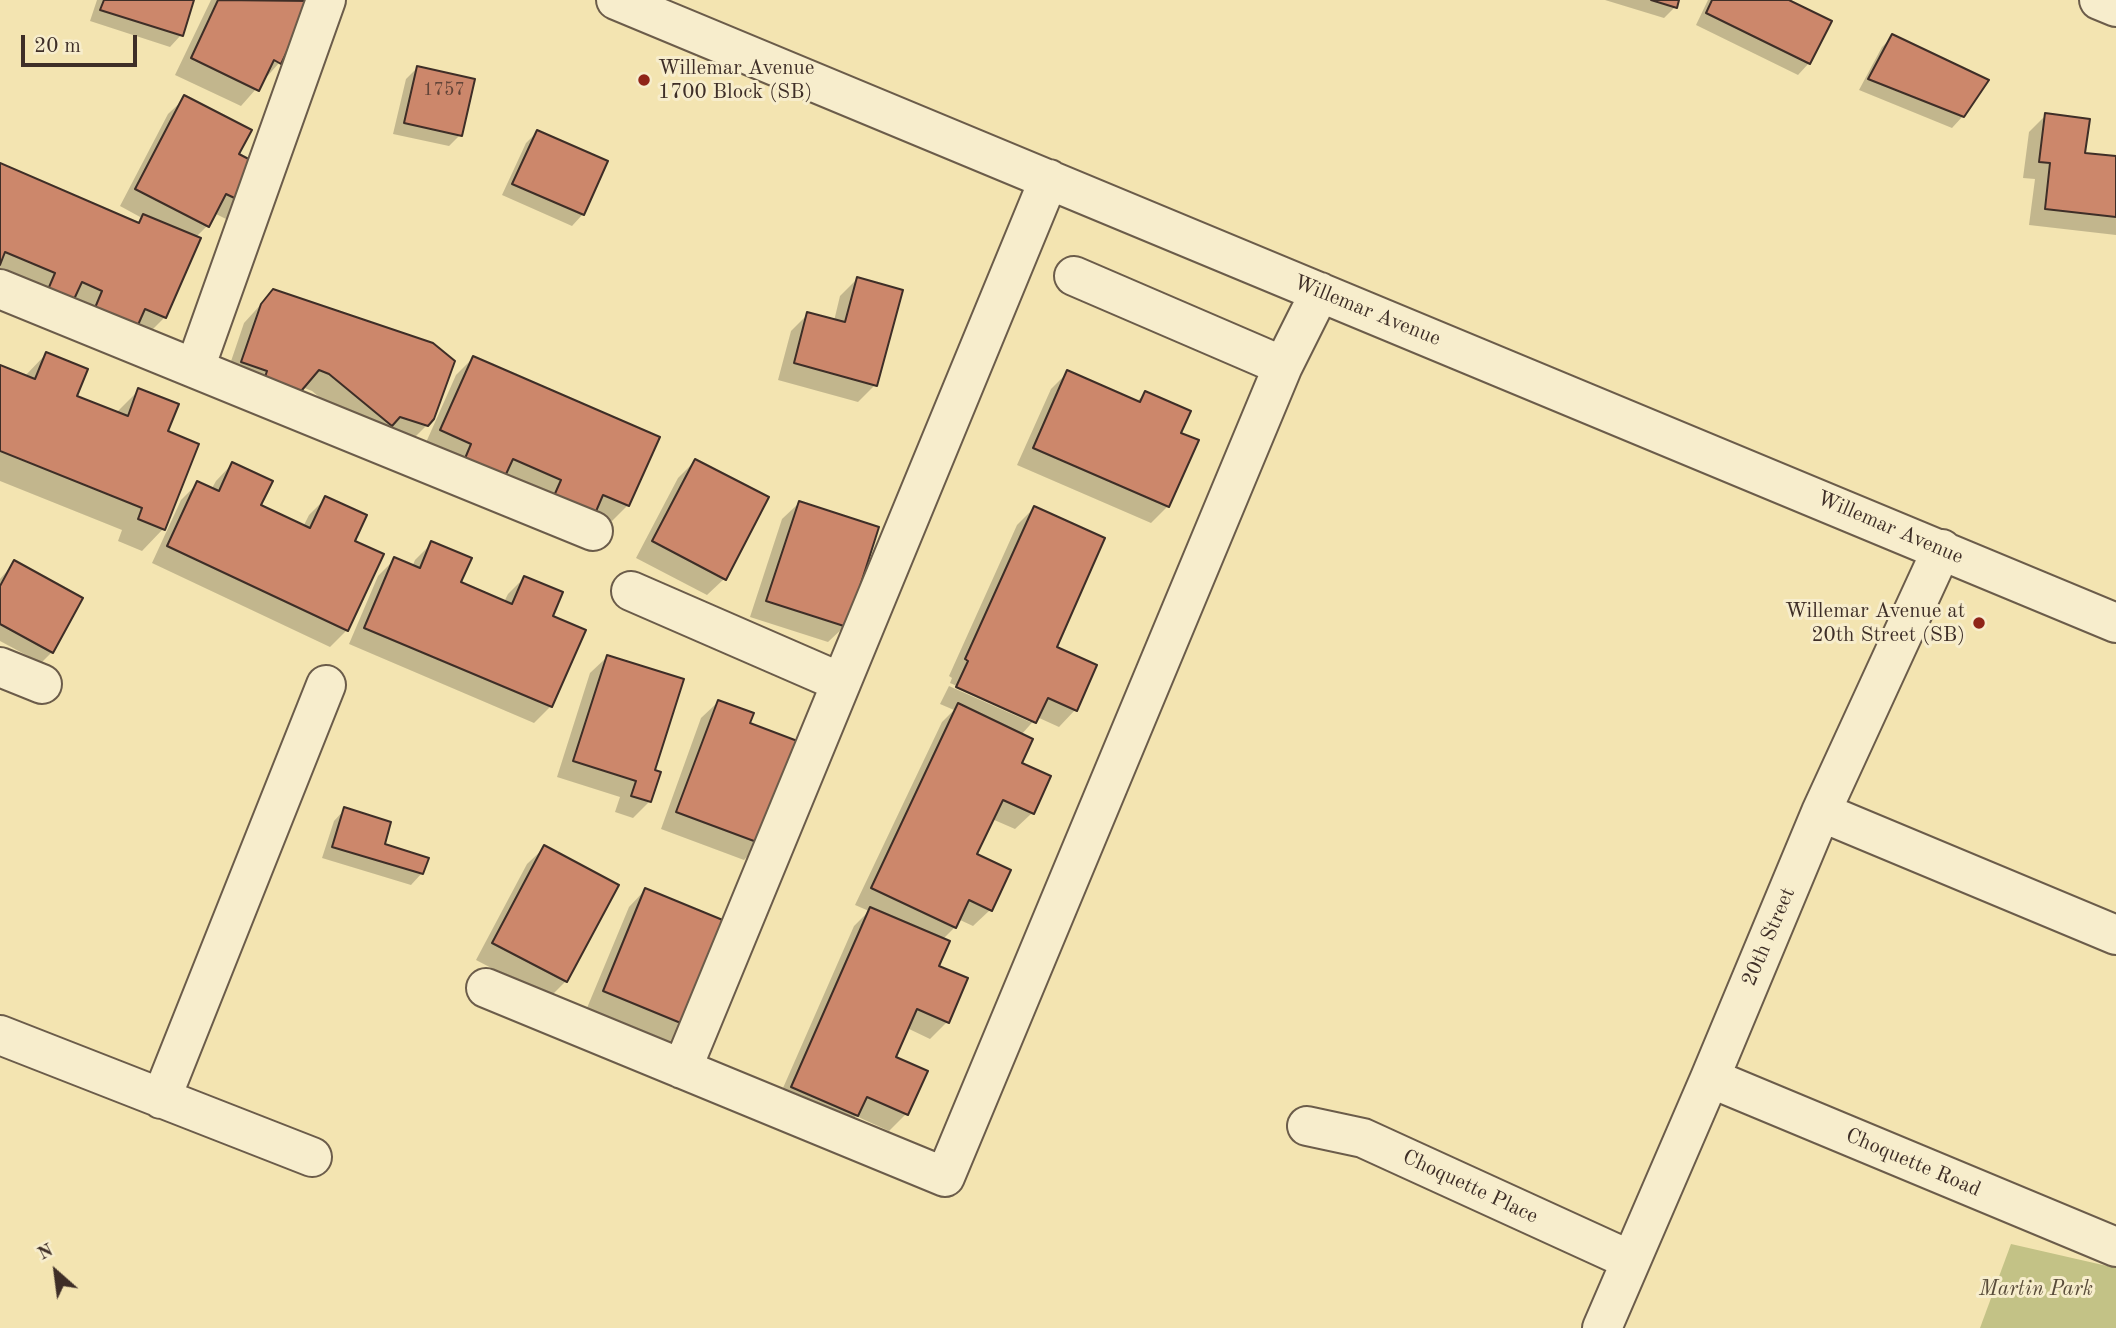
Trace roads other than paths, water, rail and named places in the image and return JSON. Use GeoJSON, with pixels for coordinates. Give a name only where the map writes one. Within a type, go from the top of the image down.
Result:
{"type":"FeatureCollection","features":[{"type":"Feature","properties":{"kind":"street"},"geometry":{"type":"LineString","coordinates":[[195,368],[326,0]]}},
{"type":"Feature","properties":{"kind":"street","name":"Willemar Avenue"},"geometry":{"type":"LineString","coordinates":[[616,0],[2116,623]]}},
{"type":"Feature","properties":{"kind":"street"},"geometry":{"type":"LineString","coordinates":[[2099,0],[2116,7]]}},
{"type":"Feature","properties":{"kind":"street"},"geometry":{"type":"LineString","coordinates":[[682,1069],[1049,179]]}},
{"type":"Feature","properties":{"kind":"street"},"geometry":{"type":"LineString","coordinates":[[1074,276],[1283,366]]}},
{"type":"Feature","properties":{"kind":"street"},"geometry":{"type":"LineString","coordinates":[[0,289],[593,531]]}},
{"type":"Feature","properties":{"kind":"street"},"geometry":{"type":"LineString","coordinates":[[486,988],[945,1177],[1283,366],[1320,292]]}},
{"type":"Feature","properties":{"kind":"street","name":"20th Street"},"geometry":{"type":"LineString","coordinates":[[1602,1328],[1821,812],[1941,549]]}},
{"type":"Feature","properties":{"kind":"street"},"geometry":{"type":"LineString","coordinates":[[631,591],[840,682]]}},
{"type":"Feature","properties":{"kind":"street"},"geometry":{"type":"LineString","coordinates":[[0,667],[42,684]]}},
{"type":"Feature","properties":{"kind":"street"},"geometry":{"type":"LineString","coordinates":[[161,1099],[326,685]]}},
{"type":"Feature","properties":{"kind":"street"},"geometry":{"type":"LineString","coordinates":[[1821,812],[2116,935]]}},
{"type":"Feature","properties":{"kind":"street"},"geometry":{"type":"LineString","coordinates":[[0,1035],[312,1157]]}},
{"type":"Feature","properties":{"kind":"street","name":"Choquette Road"},"geometry":{"type":"LineString","coordinates":[[1710,1078],[2116,1247]]}},
{"type":"Feature","properties":{"kind":"street","name":"Choquette Place"},"geometry":{"type":"LineString","coordinates":[[1307,1126],[1363,1138],[1630,1260]]}},
{"type":"Feature","properties":{"kind":"place","name":"Willemar Avenue 1700 Block (SB)"},"geometry":{"type":"Point","coordinates":[644,80]}},
{"type":"Feature","properties":{"kind":"place","name":"Willemar Avenue at 20th Street (SB)"},"geometry":{"type":"Point","coordinates":[1979,623]}},
{"type":"Feature","properties":{"kind":"park label","name":"Martin Park"},"geometry":{"type":"Point","coordinates":[2036,1289]}}]}
